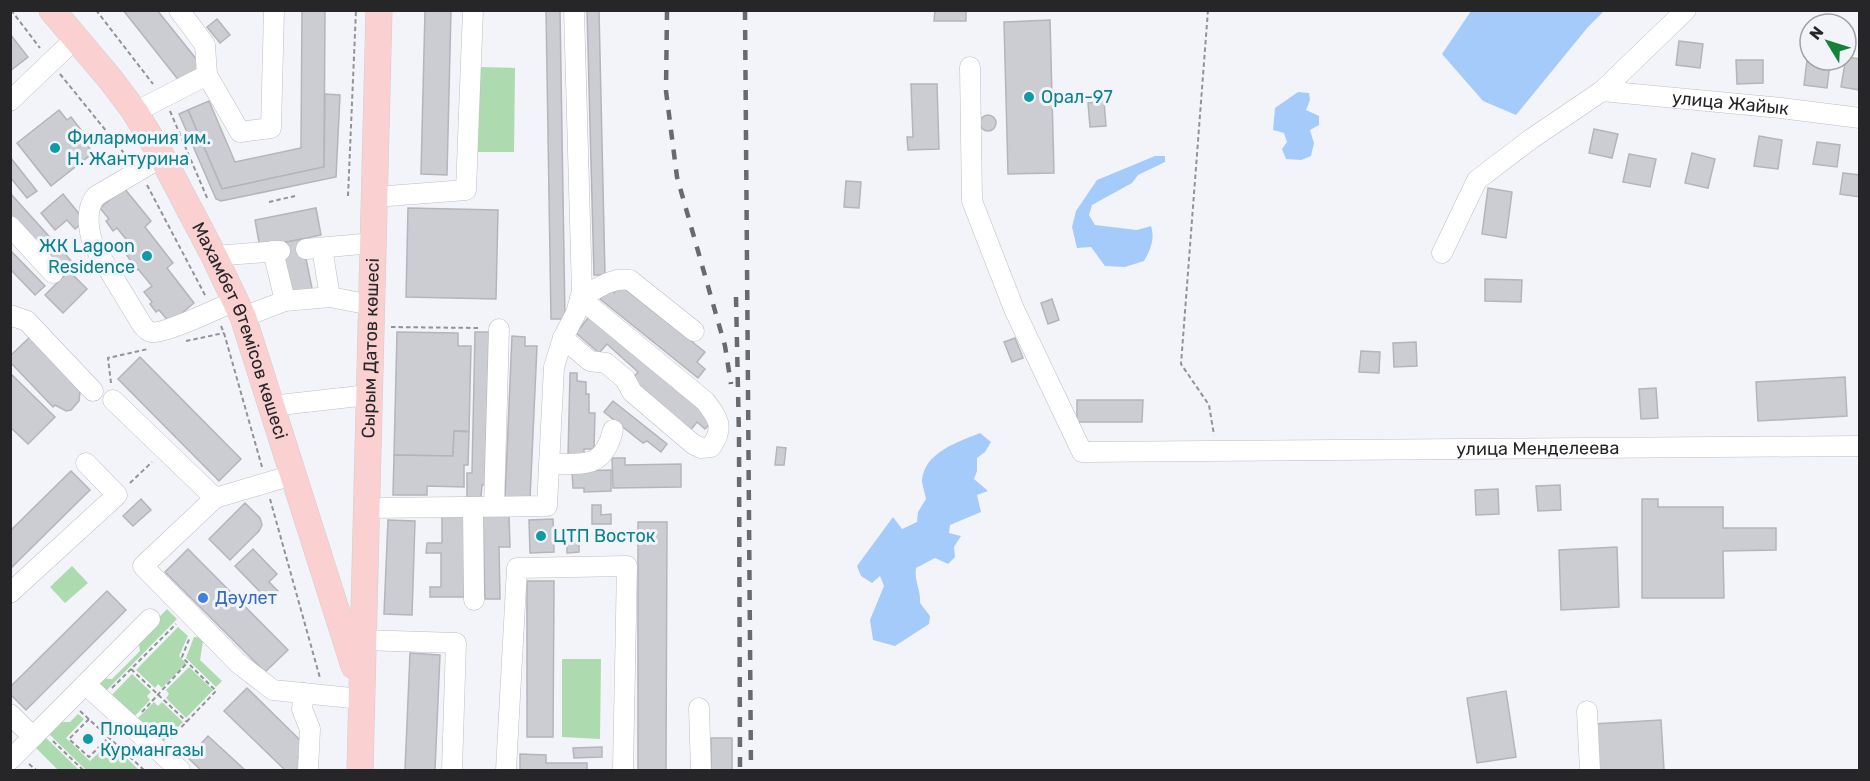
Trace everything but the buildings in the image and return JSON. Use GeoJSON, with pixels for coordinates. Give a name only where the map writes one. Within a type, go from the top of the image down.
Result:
{"type":"FeatureCollection","features":[{"type":"Feature","properties":{"kind":"main road","name":"Махамбет Өтемісов көшесі"},"geometry":{"type":"LineString","coordinates":[[52,10],[135,112],[162,157],[214,256],[229,316],[271,406],[361,692]]}},
{"type":"Feature","properties":{"kind":"main road","name":"Сырым Датов көшесі"},"geometry":{"type":"LineString","coordinates":[[360,771],[379,10]]}},
{"type":"Feature","properties":{"kind":"street"},"geometry":{"type":"LineString","coordinates":[[179,10],[205,45],[207,75],[240,132],[271,128],[274,10]]}},
{"type":"Feature","properties":{"kind":"street"},"geometry":{"type":"LineString","coordinates":[[375,197],[466,190],[473,10]]}},
{"type":"Feature","properties":{"kind":"street"},"geometry":{"type":"LineString","coordinates":[[365,508],[547,506],[554,367],[582,292],[574,10]]}},
{"type":"Feature","properties":{"kind":"street"},"geometry":{"type":"LineString","coordinates":[[1442,253],[1477,180],[1531,139],[1602,91],[1686,10]]}},
{"type":"Feature","properties":{"kind":"street"},"geometry":{"type":"LineString","coordinates":[[10,101],[75,39]]}},
{"type":"Feature","properties":{"kind":"street","name":"улица Менделеева"},"geometry":{"type":"LineString","coordinates":[[970,68],[972,201],[1014,309],[1082,452],[1860,446]]}},
{"type":"Feature","properties":{"kind":"street"},"geometry":{"type":"LineString","coordinates":[[135,112],[207,75]]}},
{"type":"Feature","properties":{"kind":"street","name":"улица Жайык"},"geometry":{"type":"LineString","coordinates":[[1602,91],[1860,118]]}},
{"type":"Feature","properties":{"kind":"street"},"geometry":{"type":"LineString","coordinates":[[162,157],[96,196],[91,201],[88,229],[93,243],[147,330],[157,332],[285,302],[330,297],[370,315]]}},
{"type":"Feature","properties":{"kind":"street"},"geometry":{"type":"LineString","coordinates":[[10,226],[53,273]]}},
{"type":"Feature","properties":{"kind":"street"},"geometry":{"type":"LineString","coordinates":[[330,297],[314,249],[374,243]]}},
{"type":"Feature","properties":{"kind":"street"},"geometry":{"type":"LineString","coordinates":[[214,256],[277,251],[285,302]]}},
{"type":"Feature","properties":{"kind":"street"},"geometry":{"type":"LineString","coordinates":[[580,298],[619,278],[630,280],[694,331]]}},
{"type":"Feature","properties":{"kind":"street"},"geometry":{"type":"LineString","coordinates":[[563,338],[590,362],[606,363],[625,379],[632,392],[693,444],[701,448],[711,447],[717,439],[720,429],[717,417],[705,401],[580,298]]}},
{"type":"Feature","properties":{"kind":"street"},"geometry":{"type":"LineString","coordinates":[[10,315],[27,321],[93,391]]}},
{"type":"Feature","properties":{"kind":"street"},"geometry":{"type":"LineString","coordinates":[[494,507],[499,329]]}},
{"type":"Feature","properties":{"kind":"street"},"geometry":{"type":"LineString","coordinates":[[271,406],[368,395]]}},
{"type":"Feature","properties":{"kind":"street"},"geometry":{"type":"LineString","coordinates":[[113,399],[215,498]]}},
{"type":"Feature","properties":{"kind":"street"},"geometry":{"type":"LineString","coordinates":[[549,464],[589,463],[601,457],[609,447],[613,430]]}},
{"type":"Feature","properties":{"kind":"street"},"geometry":{"type":"LineString","coordinates":[[10,593],[117,495],[86,463]]}},
{"type":"Feature","properties":{"kind":"street"},"geometry":{"type":"LineString","coordinates":[[293,475],[215,498],[143,566],[238,663],[273,690],[325,696],[361,692]]}},
{"type":"Feature","properties":{"kind":"street"},"geometry":{"type":"LineString","coordinates":[[473,507],[474,600]]}},
{"type":"Feature","properties":{"kind":"street"},"geometry":{"type":"LineString","coordinates":[[506,771],[517,568],[627,567],[623,771]]}},
{"type":"Feature","properties":{"kind":"street"},"geometry":{"type":"LineString","coordinates":[[10,760],[150,619]]}},
{"type":"Feature","properties":{"kind":"street"},"geometry":{"type":"LineString","coordinates":[[362,640],[456,643],[452,771]]}},
{"type":"Feature","properties":{"kind":"street"},"geometry":{"type":"LineString","coordinates":[[85,684],[180,771]]}},
{"type":"Feature","properties":{"kind":"street"},"geometry":{"type":"LineString","coordinates":[[304,693],[302,709],[310,729],[308,771]]}},
{"type":"Feature","properties":{"kind":"street"},"geometry":{"type":"LineString","coordinates":[[699,708],[701,771]]}},
{"type":"Feature","properties":{"kind":"street"},"geometry":{"type":"LineString","coordinates":[[1587,711],[1590,771]]}},
{"type":"Feature","properties":{"kind":"street"},"geometry":{"type":"LineString","coordinates":[[10,714],[37,733]]}},
{"type":"Feature","properties":{"kind":"path"},"geometry":{"type":"LineString","coordinates":[[11,10],[138,170],[229,316],[266,483],[325,696]]}},
{"type":"Feature","properties":{"kind":"path"},"geometry":{"type":"LineString","coordinates":[[348,196],[356,10]]}},
{"type":"Feature","properties":{"kind":"path"},"geometry":{"type":"LineString","coordinates":[[1208,10],[1181,364],[1209,405],[1217,451]]}},
{"type":"Feature","properties":{"kind":"path"},"geometry":{"type":"LineString","coordinates":[[269,202],[295,196]]}},
{"type":"Feature","properties":{"kind":"path"},"geometry":{"type":"LineString","coordinates":[[370,315],[499,329]]}},
{"type":"Feature","properties":{"kind":"path"},"geometry":{"type":"LineString","coordinates":[[178,343],[229,316]]}},
{"type":"Feature","properties":{"kind":"path"},"geometry":{"type":"LineString","coordinates":[[113,399],[108,358],[154,348]]}},
{"type":"Feature","properties":{"kind":"path"},"geometry":{"type":"LineString","coordinates":[[117,495],[165,450]]}},
{"type":"Feature","properties":{"kind":"path"},"geometry":{"type":"LineString","coordinates":[[101,699],[178,622]]}},
{"type":"Feature","properties":{"kind":"path"},"geometry":{"type":"LineString","coordinates":[[158,750],[216,691],[182,657],[191,634]]}},
{"type":"Feature","properties":{"kind":"path"},"geometry":{"type":"LineString","coordinates":[[89,719],[69,739],[89,757],[108,737],[158,694],[187,663]]}},
{"type":"Feature","properties":{"kind":"path"},"geometry":{"type":"LineString","coordinates":[[131,669],[187,722]]}},
{"type":"Feature","properties":{"kind":"path"},"geometry":{"type":"LineString","coordinates":[[69,700],[144,771]]}},
{"type":"Feature","properties":{"kind":"path"},"geometry":{"type":"LineString","coordinates":[[37,733],[82,771]]}},
{"type":"Feature","properties":{"kind":"green space"},"geometry":{"type":"Polygon","coordinates":[[[478,67],[515,68],[514,152],[477,152],[478,67]]]}},
{"type":"Feature","properties":{"kind":"green space"},"geometry":{"type":"Polygon","coordinates":[[[72,566],[88,583],[65,603],[50,587],[72,566]]]}},
{"type":"Feature","properties":{"kind":"green space"},"geometry":{"type":"Polygon","coordinates":[[[167,609],[177,619],[102,695],[98,678],[112,679],[140,651],[138,639],[167,609]]]}},
{"type":"Feature","properties":{"kind":"green space"},"geometry":{"type":"Polygon","coordinates":[[[178,627],[188,636],[179,656],[186,663],[162,688],[158,684],[155,688],[136,670],[178,627]]]}},
{"type":"Feature","properties":{"kind":"green space"},"geometry":{"type":"Polygon","coordinates":[[[194,637],[203,641],[200,660],[222,681],[216,687],[186,658],[194,637]]]}},
{"type":"Feature","properties":{"kind":"green space"},"geometry":{"type":"Polygon","coordinates":[[[562,659],[601,659],[600,739],[562,737],[562,659]]]}},
{"type":"Feature","properties":{"kind":"green space"},"geometry":{"type":"Polygon","coordinates":[[[189,667],[213,690],[186,718],[166,698],[169,694],[166,690],[189,667]]]}},
{"type":"Feature","properties":{"kind":"green space"},"geometry":{"type":"Polygon","coordinates":[[[132,674],[151,692],[147,696],[150,700],[130,721],[108,699],[132,674]]]}},
{"type":"Feature","properties":{"kind":"green space"},"geometry":{"type":"Polygon","coordinates":[[[154,702],[158,706],[162,702],[183,722],[158,747],[133,723],[154,702]]]}},
{"type":"Feature","properties":{"kind":"green space"},"geometry":{"type":"Polygon","coordinates":[[[78,714],[84,719],[66,738],[90,761],[110,742],[139,770],[86,770],[45,730],[53,722],[70,722],[78,714]]]}},
{"type":"Feature","properties":{"kind":"green space"},"geometry":{"type":"Polygon","coordinates":[[[42,734],[79,770],[58,770],[32,744],[42,734]]]}},
{"type":"Feature","properties":{"kind":"water"},"geometry":{"type":"Polygon","coordinates":[[[1471,11],[1604,11],[1588,27],[1516,115],[1483,101],[1442,54],[1471,11]]]}},
{"type":"Feature","properties":{"kind":"water"},"geometry":{"type":"Polygon","coordinates":[[[1298,92],[1309,93],[1310,100],[1306,110],[1319,116],[1319,125],[1310,130],[1314,143],[1311,156],[1301,160],[1286,159],[1282,149],[1287,142],[1284,133],[1273,130],[1275,108],[1298,92]]]}},
{"type":"Feature","properties":{"kind":"water"},"geometry":{"type":"Polygon","coordinates":[[[1155,156],[1165,156],[1165,162],[1138,175],[1132,183],[1092,205],[1089,215],[1095,225],[1137,230],[1151,226],[1153,235],[1152,244],[1144,261],[1125,267],[1105,266],[1091,247],[1077,248],[1072,227],[1076,211],[1097,180],[1155,156]]]}},
{"type":"Feature","properties":{"kind":"water"},"geometry":{"type":"Polygon","coordinates":[[[980,433],[991,442],[985,452],[977,458],[977,471],[974,479],[988,491],[977,495],[981,512],[950,525],[949,533],[961,536],[954,547],[955,557],[948,564],[935,558],[916,568],[920,603],[930,616],[929,624],[895,646],[873,640],[870,620],[884,586],[880,576],[872,583],[861,576],[857,566],[893,517],[902,529],[917,522],[918,512],[926,499],[922,480],[929,462],[944,449],[980,433]]]}},
{"type":"Feature","properties":{"kind":"railway"},"geometry":{"type":"LineString","coordinates":[[667,10],[666,91],[677,177],[725,346],[731,384]]}},
{"type":"Feature","properties":{"kind":"railway"},"geometry":{"type":"LineString","coordinates":[[745,10],[751,770]]}},
{"type":"Feature","properties":{"kind":"railway"},"geometry":{"type":"LineString","coordinates":[[736,297],[739,437],[740,770]]}},
{"type":"Feature","properties":{"kind":"place","name":"Орал-97"},"geometry":{"type":"Point","coordinates":[1029,97]}},
{"type":"Feature","properties":{"kind":"place","name":"Филармония им. Н. Жантурина"},"geometry":{"type":"Point","coordinates":[55,148]}},
{"type":"Feature","properties":{"kind":"place","name":"ЖК Lagoon Residence"},"geometry":{"type":"Point","coordinates":[147,256]}},
{"type":"Feature","properties":{"kind":"place","name":"ЦТП Восток"},"geometry":{"type":"Point","coordinates":[541,536]}},
{"type":"Feature","properties":{"kind":"place","name":"Дәулет"},"geometry":{"type":"Point","coordinates":[203,598]}},
{"type":"Feature","properties":{"kind":"place","name":"Площадь Курмангазы"},"geometry":{"type":"Point","coordinates":[88,739]}}]}
